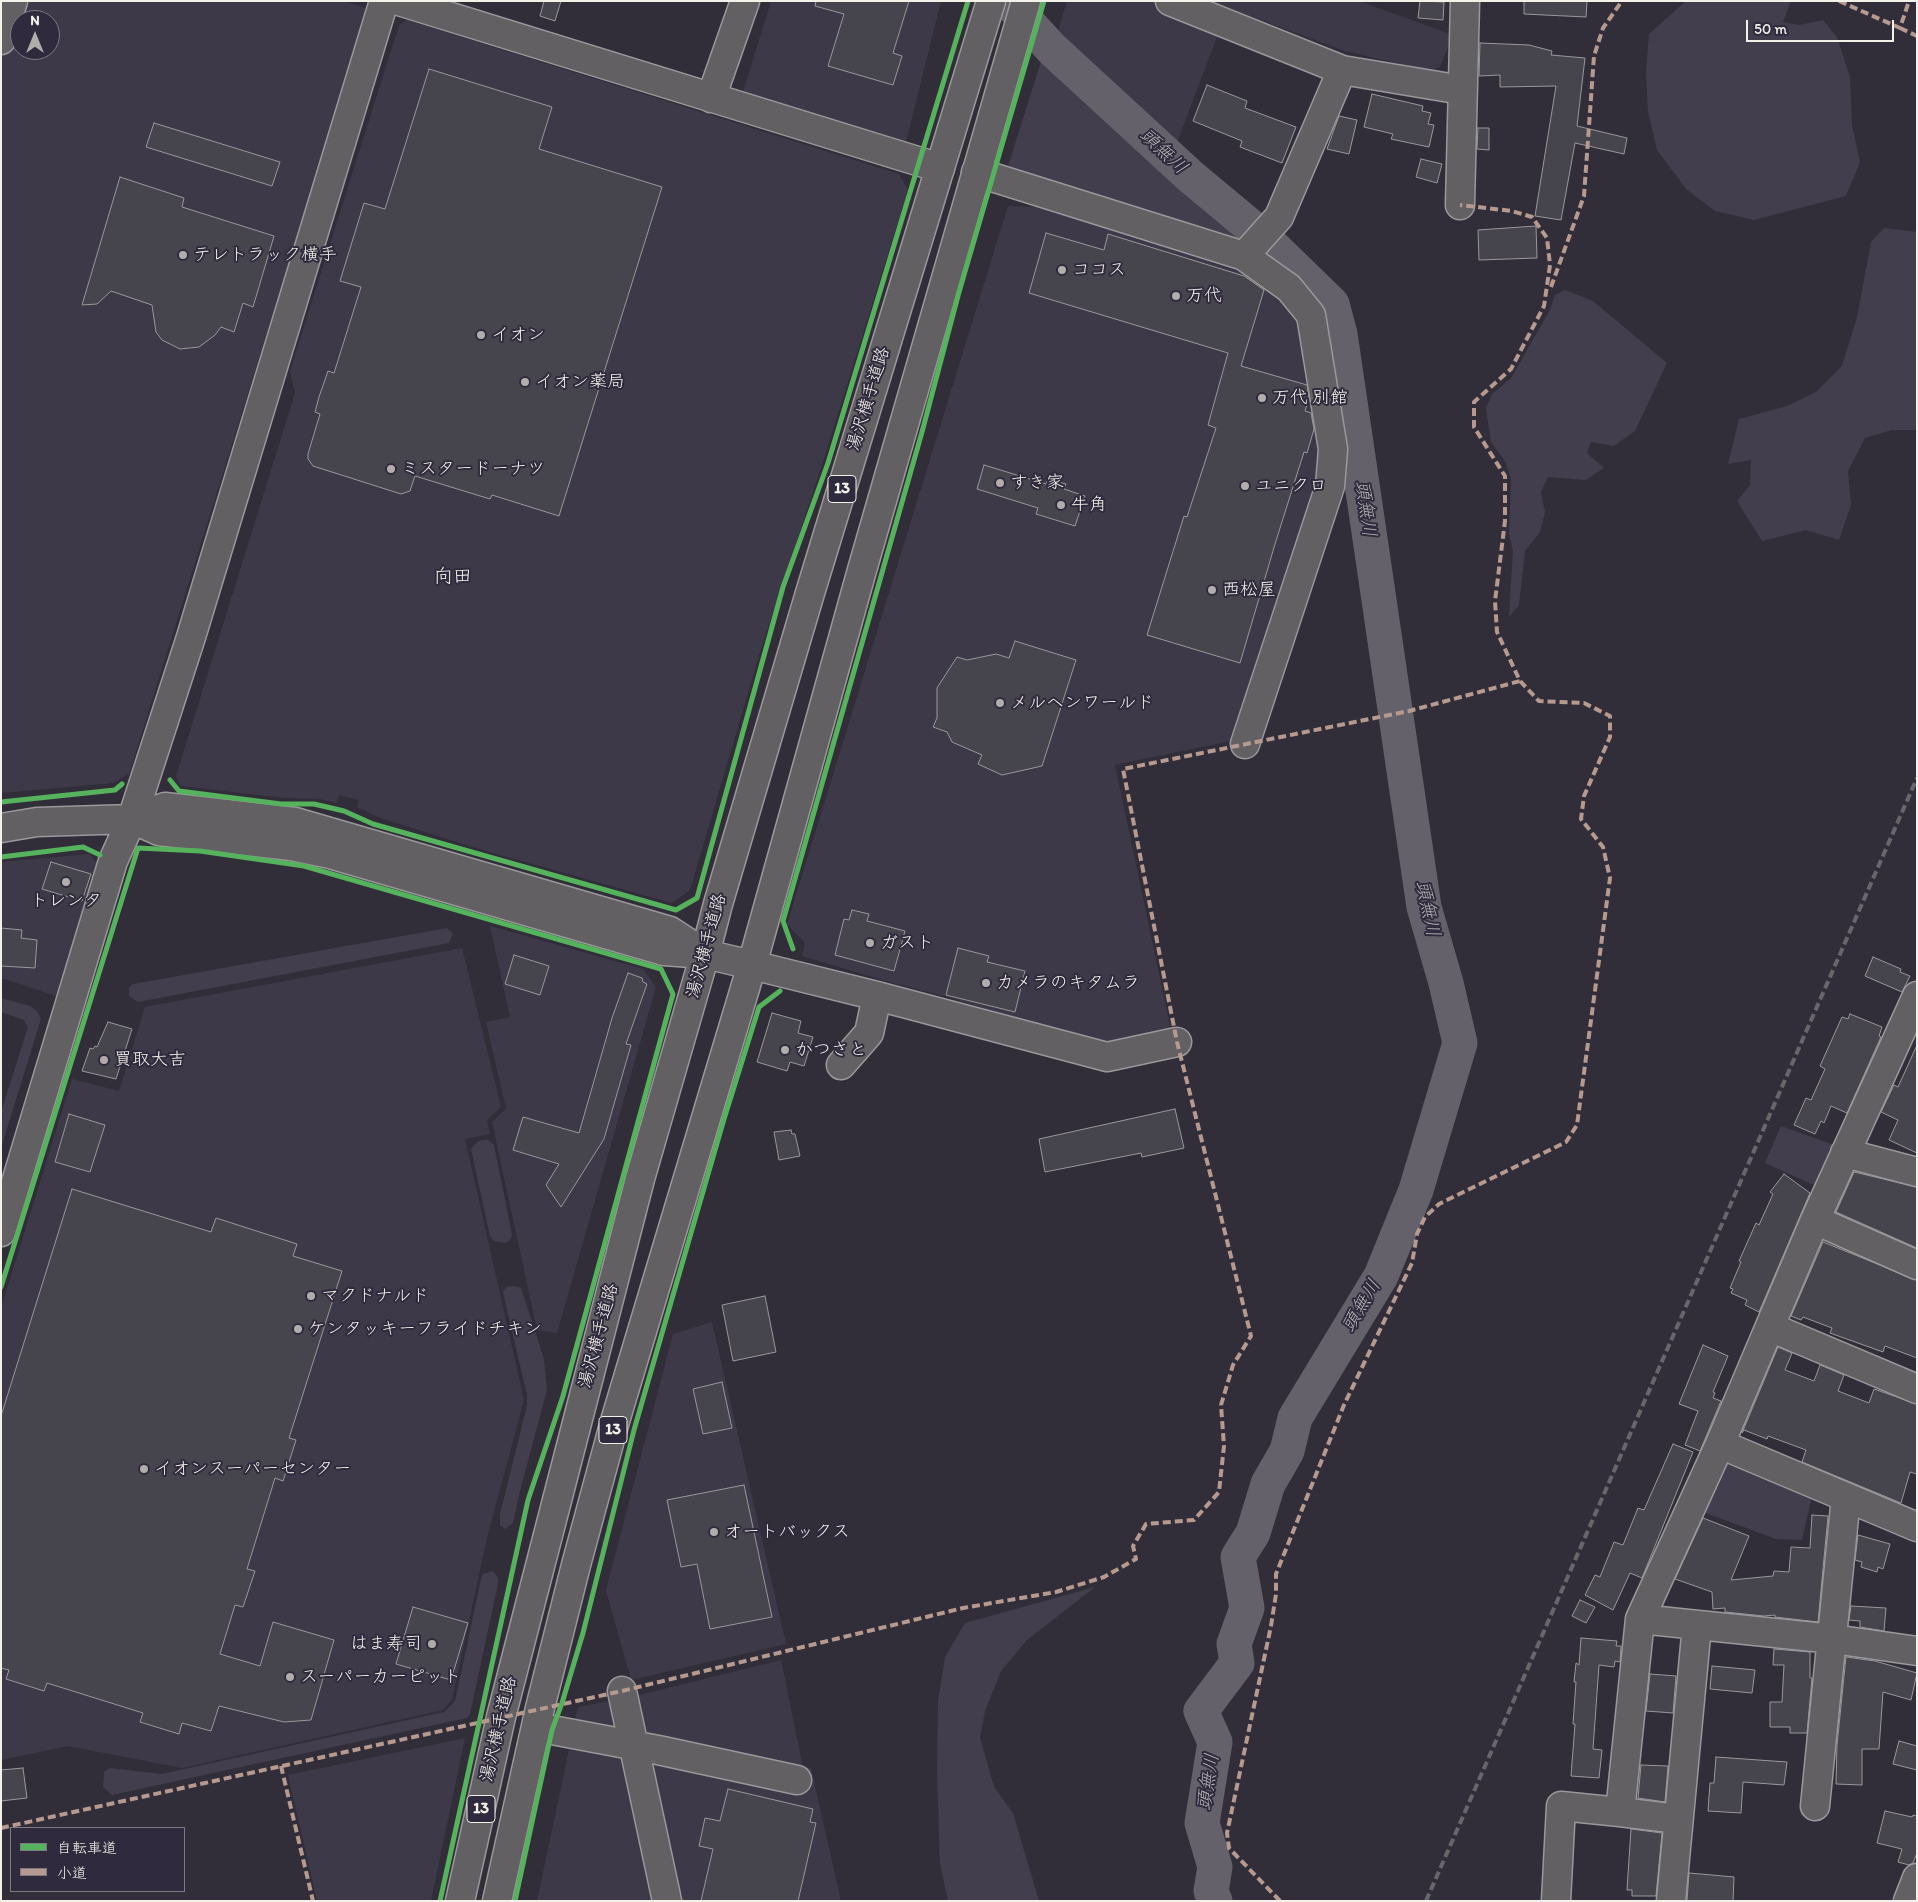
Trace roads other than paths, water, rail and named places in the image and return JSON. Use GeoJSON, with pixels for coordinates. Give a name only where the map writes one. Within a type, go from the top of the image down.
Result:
{"type":"FeatureCollection","features":[{"type":"Feature","properties":{"kind":"main road"},"geometry":{"type":"LineString","coordinates":[[1,40],[13,1]]}},
{"type":"Feature","properties":{"kind":"main road"},"geometry":{"type":"LineString","coordinates":[[1,1232],[113,861],[132,819],[191,637],[384,1]]}},
{"type":"Feature","properties":{"kind":"main road"},"geometry":{"type":"LineString","coordinates":[[399,1],[940,168]]}},
{"type":"Feature","properties":{"kind":"main road"},"geometry":{"type":"LineString","coordinates":[[711,98],[745,1]]}},
{"type":"Feature","properties":{"kind":"main road","name":"湯沢横手道路"},"geometry":{"type":"LineString","coordinates":[[497,1901],[576,1565],[614,1428],[752,965],[1026,1]]}},
{"type":"Feature","properties":{"kind":"main road"},"geometry":{"type":"LineString","coordinates":[[1170,1],[1342,70],[1462,90]]}},
{"type":"Feature","properties":{"kind":"main road"},"geometry":{"type":"LineString","coordinates":[[1460,205],[1465,1]]}},
{"type":"Feature","properties":{"kind":"main road","name":"湯沢横手道路"},"geometry":{"type":"LineString","coordinates":[[460,1901],[504,1707],[640,1179],[706,954],[718,904],[810,594],[988,13]]}},
{"type":"Feature","properties":{"kind":"main road"},"geometry":{"type":"LineString","coordinates":[[1249,251],[1279,217],[1342,70]]}},
{"type":"Feature","properties":{"kind":"main road"},"geometry":{"type":"LineString","coordinates":[[976,172],[1249,251],[1289,288],[1311,316],[1333,449],[1330,486],[1245,744]]}},
{"type":"Feature","properties":{"kind":"main road"},"geometry":{"type":"LineString","coordinates":[[1,828],[37,822],[132,819],[164,808],[295,822],[670,930],[706,954],[877,996],[1107,1057],[1176,1042]]}},
{"type":"Feature","properties":{"kind":"main road"},"geometry":{"type":"LineString","coordinates":[[841,1065],[869,1033],[877,996]]}},
{"type":"Feature","properties":{"kind":"main road"},"geometry":{"type":"LineString","coordinates":[[1620,1812],[1640,1620],[1720,1444],[1815,1220],[1917,996]]}},
{"type":"Feature","properties":{"kind":"main road"},"geometry":{"type":"LineString","coordinates":[[1845,1153],[1917,1172]]}},
{"type":"Feature","properties":{"kind":"main road"},"geometry":{"type":"LineString","coordinates":[[1815,1220],[1917,1265]]}},
{"type":"Feature","properties":{"kind":"main road"},"geometry":{"type":"LineString","coordinates":[[1770,1327],[1917,1389]]}},
{"type":"Feature","properties":{"kind":"main road"},"geometry":{"type":"LineString","coordinates":[[1720,1444],[1917,1527]]}},
{"type":"Feature","properties":{"kind":"main road"},"geometry":{"type":"LineString","coordinates":[[1815,1806],[1846,1497]]}},
{"type":"Feature","properties":{"kind":"main road"},"geometry":{"type":"LineString","coordinates":[[1640,1620],[1833,1639],[1917,1651]]}},
{"type":"Feature","properties":{"kind":"main road"},"geometry":{"type":"LineString","coordinates":[[1670,1901],[1697,1625]]}},
{"type":"Feature","properties":{"kind":"main road"},"geometry":{"type":"LineString","coordinates":[[622,1691],[667,1901]]}},
{"type":"Feature","properties":{"kind":"main road"},"geometry":{"type":"LineString","coordinates":[[536,1729],[552,1730],[634,1746],[797,1780]]}},
{"type":"Feature","properties":{"kind":"main road"},"geometry":{"type":"LineString","coordinates":[[1556,1901],[1561,1806],[1678,1819]]}},
{"type":"Feature","properties":{"kind":"main road"},"geometry":{"type":"LineString","coordinates":[[1908,1901],[1917,1878]]}},
{"type":"Feature","properties":{"kind":"waterway","name":"頭無川"},"geometry":{"type":"LineString","coordinates":[[1008,1],[1052,49],[1190,176],[1262,236],[1332,304],[1340,334],[1424,907],[1446,983],[1460,1043],[1416,1190],[1381,1276],[1295,1418],[1287,1451],[1268,1484],[1253,1533],[1238,1557],[1247,1608],[1234,1644],[1237,1663],[1201,1711],[1215,1742],[1202,1823],[1215,1867],[1211,1891],[1215,1901]]}},
{"type":"Feature","properties":{"kind":"railway"},"geometry":{"type":"LineString","coordinates":[[1426,1901],[1917,778]]}},
{"type":"Feature","properties":{"kind":"place","name":"テレトラック横手"},"geometry":{"type":"Point","coordinates":[183,255]}},
{"type":"Feature","properties":{"kind":"place","name":"ココス"},"geometry":{"type":"Point","coordinates":[1062,270]}},
{"type":"Feature","properties":{"kind":"place","name":"万代"},"geometry":{"type":"Point","coordinates":[1176,296]}},
{"type":"Feature","properties":{"kind":"place","name":"イオン"},"geometry":{"type":"Point","coordinates":[481,335]}},
{"type":"Feature","properties":{"kind":"place","name":"イオン薬局"},"geometry":{"type":"Point","coordinates":[525,382]}},
{"type":"Feature","properties":{"kind":"place","name":"万代 別館"},"geometry":{"type":"Point","coordinates":[1262,398]}},
{"type":"Feature","properties":{"kind":"place","name":"ミスタードーナツ"},"geometry":{"type":"Point","coordinates":[391,469]}},
{"type":"Feature","properties":{"kind":"place","name":"すき家"},"geometry":{"type":"Point","coordinates":[1000,483]}},
{"type":"Feature","properties":{"kind":"place","name":"ユニクロ"},"geometry":{"type":"Point","coordinates":[1245,486]}},
{"type":"Feature","properties":{"kind":"place","name":"牛角"},"geometry":{"type":"Point","coordinates":[1061,505]}},
{"type":"Feature","properties":{"kind":"place","name":"西松屋"},"geometry":{"type":"Point","coordinates":[1212,590]}},
{"type":"Feature","properties":{"kind":"place","name":"メルヘンワールド"},"geometry":{"type":"Point","coordinates":[1000,703]}},
{"type":"Feature","properties":{"kind":"place","name":"トレンタ"},"geometry":{"type":"Point","coordinates":[66,882]}},
{"type":"Feature","properties":{"kind":"place","name":"ガスト"},"geometry":{"type":"Point","coordinates":[870,943]}},
{"type":"Feature","properties":{"kind":"place","name":"カメラのキタムラ"},"geometry":{"type":"Point","coordinates":[986,983]}},
{"type":"Feature","properties":{"kind":"place","name":"かつさと"},"geometry":{"type":"Point","coordinates":[785,1050]}},
{"type":"Feature","properties":{"kind":"place","name":"買取大吉"},"geometry":{"type":"Point","coordinates":[104,1060]}},
{"type":"Feature","properties":{"kind":"place","name":"マクドナルド"},"geometry":{"type":"Point","coordinates":[311,1296]}},
{"type":"Feature","properties":{"kind":"place","name":"ケンタッキーフライドチキン"},"geometry":{"type":"Point","coordinates":[298,1329]}},
{"type":"Feature","properties":{"kind":"place","name":"イオンスーパーセンター"},"geometry":{"type":"Point","coordinates":[144,1469]}},
{"type":"Feature","properties":{"kind":"place","name":"オートバックス"},"geometry":{"type":"Point","coordinates":[714,1532]}},
{"type":"Feature","properties":{"kind":"place","name":"はま寿司"},"geometry":{"type":"Point","coordinates":[432,1644]}},
{"type":"Feature","properties":{"kind":"place","name":"スーパーカーピット"},"geometry":{"type":"Point","coordinates":[290,1677]}},
{"type":"Feature","properties":{"kind":"district","name":"向田"},"geometry":{"type":"Point","coordinates":[453,577]}}]}
